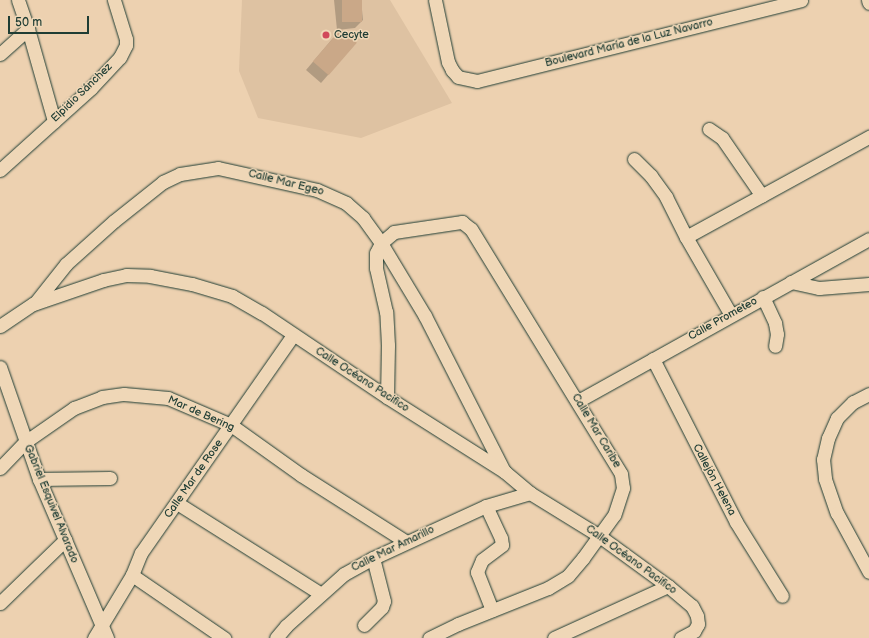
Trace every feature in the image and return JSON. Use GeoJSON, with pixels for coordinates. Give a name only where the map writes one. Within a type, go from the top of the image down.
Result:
{"type":"FeatureCollection","features":[{"type":"Feature","properties":{"kind":"street"},"geometry":{"type":"LineString","coordinates":[[18,0],[28,29],[54,121]]}},
{"type":"Feature","properties":{"kind":"street","name":"Elpidio Sánchez"},"geometry":{"type":"LineString","coordinates":[[0,170],[91,88],[124,51],[126,39],[114,0]]}},
{"type":"Feature","properties":{"kind":"street","name":"Boulevard María de la Luz Navarro"},"geometry":{"type":"LineString","coordinates":[[436,0],[448,62],[452,70],[458,76],[477,81],[801,0]]}},
{"type":"Feature","properties":{"kind":"street"},"geometry":{"type":"LineString","coordinates":[[0,54],[28,29]]}},
{"type":"Feature","properties":{"kind":"street"},"geometry":{"type":"LineString","coordinates":[[709,130],[722,138],[762,196]]}},
{"type":"Feature","properties":{"kind":"street"},"geometry":{"type":"LineString","coordinates":[[686,237],[869,137]]}},
{"type":"Feature","properties":{"kind":"street"},"geometry":{"type":"LineString","coordinates":[[634,159],[652,176],[659,186],[686,237],[731,315]]}},
{"type":"Feature","properties":{"kind":"street","name":"Calle Mar Egeo"},"geometry":{"type":"LineString","coordinates":[[34,304],[66,264],[145,195],[163,182],[180,174],[218,168],[317,190],[346,203],[363,218],[381,243],[425,316],[505,472]]}},
{"type":"Feature","properties":{"kind":"street","name":"Calle Mar Caribe"},"geometry":{"type":"LineString","coordinates":[[381,243],[394,232],[462,222],[471,229],[578,401],[621,474],[623,488],[620,501],[614,515],[598,535],[583,558],[568,576],[559,583],[492,610],[429,638]]}},
{"type":"Feature","properties":{"kind":"street","name":"Calle Prometeo"},"geometry":{"type":"LineString","coordinates":[[578,401],[869,239]]}},
{"type":"Feature","properties":{"kind":"street"},"geometry":{"type":"LineString","coordinates":[[381,243],[376,253],[376,268],[386,312],[388,345],[387,397]]}},
{"type":"Feature","properties":{"kind":"street","name":"Calle Océano Pacifico"},"geometry":{"type":"LineString","coordinates":[[0,326],[34,304],[103,280],[126,275],[150,276],[192,284],[232,296],[262,313],[387,397],[505,472],[530,493],[598,535],[668,586],[692,606],[697,616],[698,624],[694,630],[681,638]]}},
{"type":"Feature","properties":{"kind":"street"},"geometry":{"type":"LineString","coordinates":[[791,282],[819,288],[869,284]]}},
{"type":"Feature","properties":{"kind":"street"},"geometry":{"type":"LineString","coordinates":[[763,297],[775,323],[777,334],[775,346]]}},
{"type":"Feature","properties":{"kind":"street","name":"Calle Mar de Rose"},"geometry":{"type":"LineString","coordinates":[[94,638],[105,633],[142,553],[293,335]]}},
{"type":"Feature","properties":{"kind":"street","name":"Callejón Helena"},"geometry":{"type":"LineString","coordinates":[[653,359],[686,427],[736,522],[782,596]]}},
{"type":"Feature","properties":{"kind":"street","name":"Gabriel Esquivel Alvarado"},"geometry":{"type":"LineString","coordinates":[[0,367],[39,479],[105,633]]}},
{"type":"Feature","properties":{"kind":"street","name":"Mar de Bering"},"geometry":{"type":"LineString","coordinates":[[0,468],[25,442],[74,408],[102,397],[124,394],[168,398],[231,425],[301,475],[405,542]]}},
{"type":"Feature","properties":{"kind":"street"},"geometry":{"type":"LineString","coordinates":[[869,394],[853,402],[837,418],[828,438],[823,459],[825,479],[837,513],[869,572]]}},
{"type":"Feature","properties":{"kind":"street"},"geometry":{"type":"LineString","coordinates":[[39,479],[110,478]]}},
{"type":"Feature","properties":{"kind":"street","name":"Calle Mar Amarillo"},"geometry":{"type":"LineString","coordinates":[[276,638],[286,626],[344,574],[405,542],[486,506],[530,493]]}},
{"type":"Feature","properties":{"kind":"street"},"geometry":{"type":"LineString","coordinates":[[177,503],[321,594]]}},
{"type":"Feature","properties":{"kind":"street"},"geometry":{"type":"LineString","coordinates":[[486,506],[501,538],[502,545],[482,560],[479,564],[477,572],[492,610]]}},
{"type":"Feature","properties":{"kind":"street"},"geometry":{"type":"LineString","coordinates":[[0,603],[65,540]]}},
{"type":"Feature","properties":{"kind":"street"},"geometry":{"type":"LineString","coordinates":[[364,625],[382,608],[384,601],[373,558]]}},
{"type":"Feature","properties":{"kind":"street"},"geometry":{"type":"LineString","coordinates":[[132,575],[224,638]]}},
{"type":"Feature","properties":{"kind":"street"},"geometry":{"type":"LineString","coordinates":[[554,638],[668,586]]}},
{"type":"Feature","properties":{"kind":"shaded area","name":"Cecyte"},"geometry":{"type":"Polygon","coordinates":[[[242,0],[390,0],[452,103],[361,138],[258,118],[239,71],[242,0]]]}},
{"type":"Feature","properties":{"kind":"building"},"geometry":{"type":"Polygon","coordinates":[[[342,0],[362,0],[362,22],[342,22],[342,0]]]}},
{"type":"Feature","properties":{"kind":"building"},"geometry":{"type":"Polygon","coordinates":[[[341,29],[357,43],[329,75],[313,61],[341,29]]]}},
{"type":"Feature","properties":{"kind":"place","name":"Cecyte"},"geometry":{"type":"Point","coordinates":[326,35]}}]}
